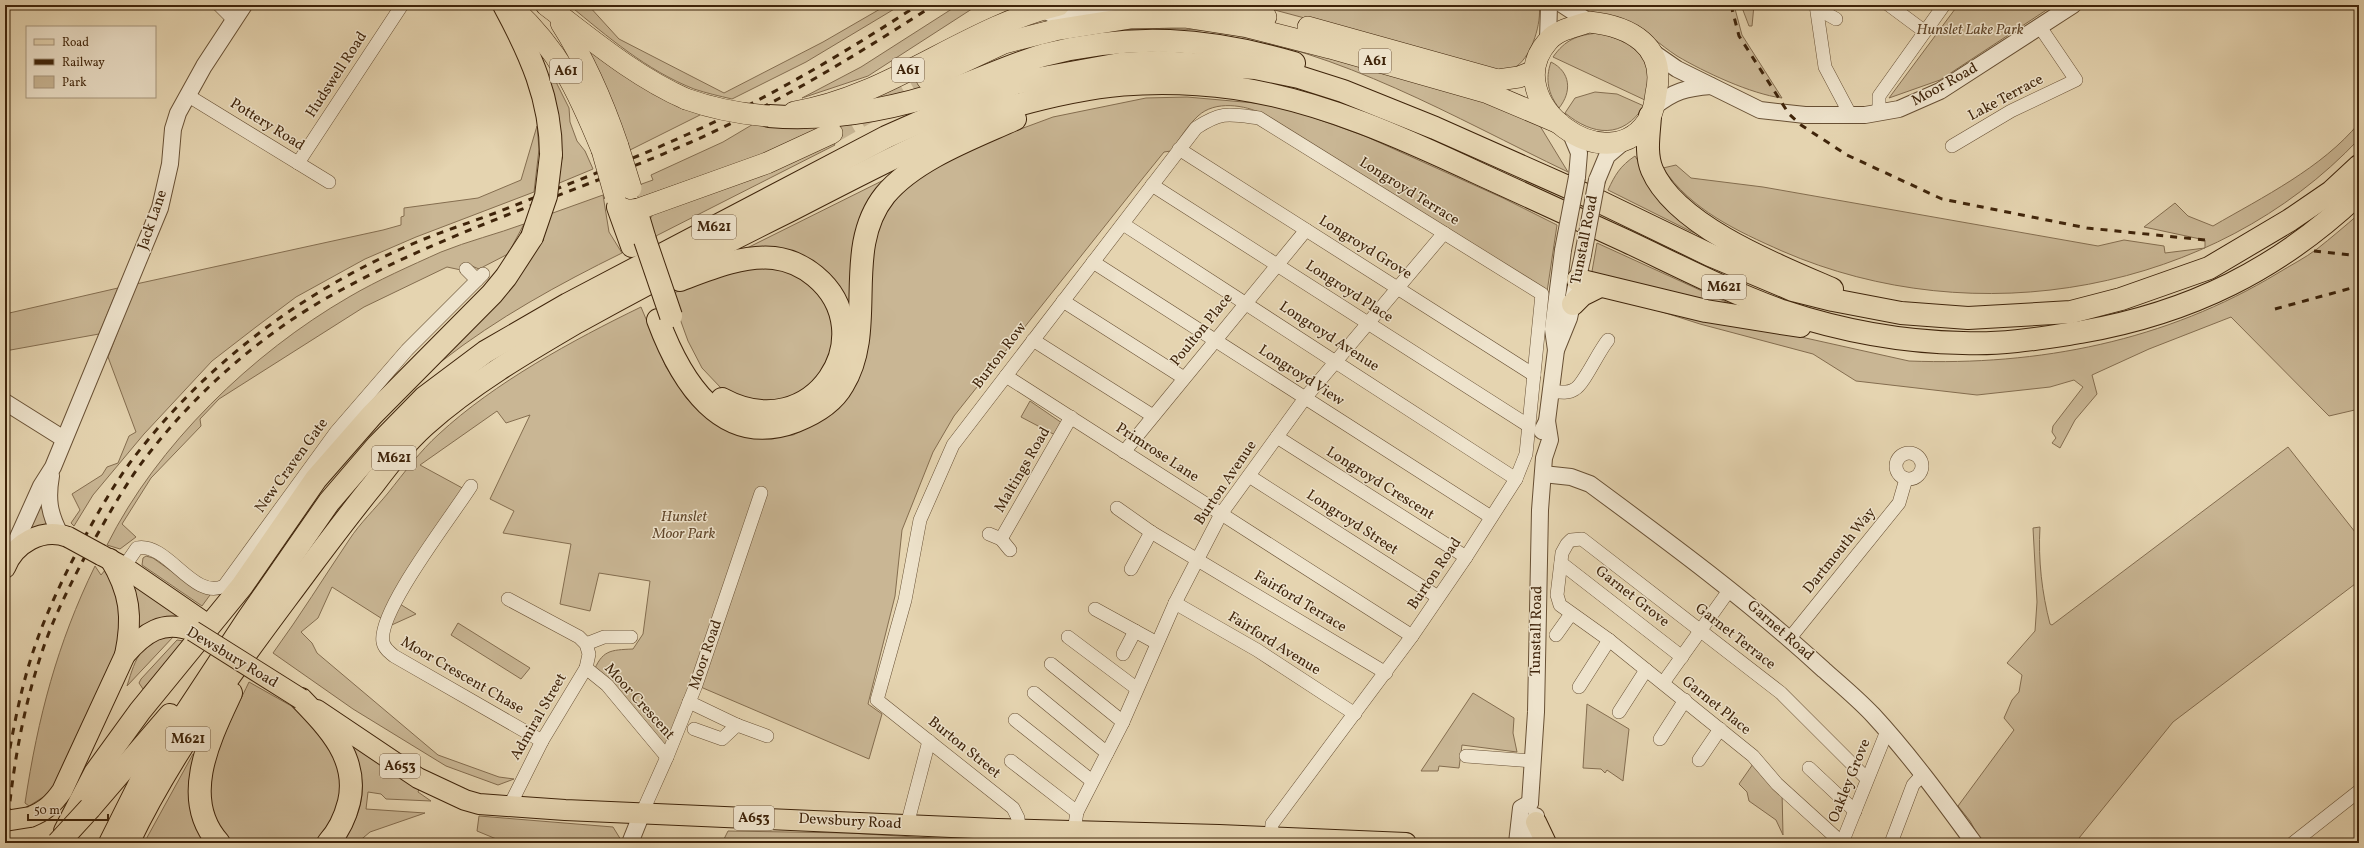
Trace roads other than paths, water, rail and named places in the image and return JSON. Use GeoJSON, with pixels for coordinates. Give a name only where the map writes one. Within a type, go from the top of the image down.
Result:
{"type":"FeatureCollection","features":[{"type":"Feature","properties":{"kind":"highway"},"geometry":{"type":"LineString","coordinates":[[59,843],[95,773],[145,705],[242,586],[316,479],[372,415],[492,294],[514,267],[532,237],[546,196],[551,155],[548,112],[541,82],[530,56],[504,5]]}},
{"type":"Feature","properties":{"kind":"highway","name":"A61"},"geometry":{"type":"LineString","coordinates":[[510,5],[530,23],[562,64],[586,111],[610,148]]}},
{"type":"Feature","properties":{"kind":"highway","name":"A61"},"geometry":{"type":"LineString","coordinates":[[1206,5],[1230,8],[1356,39],[1498,80],[1519,77],[1534,71]]}},
{"type":"Feature","properties":{"kind":"highway","name":"A61"},"geometry":{"type":"LineString","coordinates":[[549,7],[588,68],[625,200]]}},
{"type":"Feature","properties":{"kind":"highway","name":"A61"},"geometry":{"type":"LineString","coordinates":[[549,7],[576,30],[642,76],[686,99],[711,108],[740,114],[769,116],[802,111],[847,97],[899,75],[974,37],[1052,8]]}},
{"type":"Feature","properties":{"kind":"highway","name":"A61"},"geometry":{"type":"LineString","coordinates":[[927,79],[1004,43],[1041,33],[1084,24],[1131,18],[1184,17],[1248,27],[1488,93],[1596,143],[1628,138],[1639,133],[1652,111],[1659,71],[1651,51],[1640,38],[1611,24],[1589,22],[1567,28],[1548,40],[1534,71],[1534,87],[1542,104],[1565,128]]}},
{"type":"Feature","properties":{"kind":"highway"},"geometry":{"type":"LineString","coordinates":[[769,116],[798,118],[869,112],[952,89],[1043,56],[1108,42],[1164,40],[1249,50],[1300,65],[1398,103],[1542,176]]}},
{"type":"Feature","properties":{"kind":"highway","name":"M621"},"geometry":{"type":"LineString","coordinates":[[110,843],[141,781],[289,558],[328,502],[377,446],[426,398],[453,375],[485,352],[568,304],[886,138],[963,103],[1016,83],[1120,64],[1166,62],[1255,68],[1299,77],[1343,90],[1435,128],[1542,176],[1710,255],[1793,290],[1901,313],[1968,318],[2071,312],[2115,301],[2209,268],[2241,250],[2331,192],[2359,166]]}},
{"type":"Feature","properties":{"kind":"highway","name":"M621"},"geometry":{"type":"LineString","coordinates":[[128,843],[168,770],[214,698],[338,529],[393,460],[422,428],[474,385],[523,353],[576,323],[706,253],[904,152],[982,117],[1010,107],[1084,89],[1122,83],[1175,82],[1239,89],[1326,110],[1393,133],[1716,284],[1780,310],[1826,324],[1892,337],[1959,344],[1998,343],[2114,326],[2155,316],[2214,293],[2264,268],[2303,240],[2359,193]]}},
{"type":"Feature","properties":{"kind":"highway"},"geometry":{"type":"LineString","coordinates":[[832,134],[767,163],[625,200],[679,368],[692,389],[709,408],[745,426],[759,428],[783,426],[811,415],[827,403],[843,385],[854,357],[859,315],[863,243],[868,225],[885,195],[913,172],[942,152],[1084,89]]}},
{"type":"Feature","properties":{"kind":"highway"},"geometry":{"type":"LineString","coordinates":[[1652,111],[1648,149],[1652,170],[1661,187],[1682,210],[1762,259],[1876,308]]}},
{"type":"Feature","properties":{"kind":"highway"},"geometry":{"type":"LineString","coordinates":[[576,323],[711,268],[754,258],[773,258],[789,261],[805,268],[830,292],[838,308],[842,325],[843,345],[835,370],[816,394],[796,406],[778,412],[749,410],[717,396],[694,371],[664,318]]}},
{"type":"Feature","properties":{"kind":"highway"},"geometry":{"type":"LineString","coordinates":[[1578,280],[1706,311],[1771,323],[1892,337]]}},
{"type":"Feature","properties":{"kind":"highway"},"geometry":{"type":"LineString","coordinates":[[1573,304],[1582,295],[1600,286]]}},
{"type":"Feature","properties":{"kind":"highway"},"geometry":{"type":"LineString","coordinates":[[59,843],[147,743],[187,694],[289,558]]}},
{"type":"Feature","properties":{"kind":"highway"},"geometry":{"type":"LineString","coordinates":[[219,843],[206,825],[201,811],[200,772],[215,728],[256,639]]}},
{"type":"Feature","properties":{"kind":"highway"},"geometry":{"type":"LineString","coordinates":[[303,694],[326,725],[350,767],[352,782],[346,818],[328,843]]}},
{"type":"Feature","properties":{"kind":"main road"},"geometry":{"type":"LineString","coordinates":[[7,561],[26,541],[42,535],[64,535]]}},
{"type":"Feature","properties":{"kind":"main road","name":"Dewsbury Road"},"geometry":{"type":"LineString","coordinates":[[64,535],[112,560],[197,626],[303,694],[418,778],[465,800],[479,804],[565,810],[1019,830],[1323,842],[1406,843]]}},
{"type":"Feature","properties":{"kind":"main road","name":"A653"},"geometry":{"type":"LineString","coordinates":[[112,560],[125,588],[129,636],[125,655]]}},
{"type":"Feature","properties":{"kind":"main road","name":"Dewsbury Road"},"geometry":{"type":"LineString","coordinates":[[5,821],[30,817],[43,812],[53,803],[62,791],[125,655],[140,638],[152,631],[167,628],[197,626]]}},
{"type":"Feature","properties":{"kind":"main road"},"geometry":{"type":"LineString","coordinates":[[1536,822],[1546,843]]}},
{"type":"Feature","properties":{"kind":"street"},"geometry":{"type":"LineString","coordinates":[[219,5],[234,20]]}},
{"type":"Feature","properties":{"kind":"street","name":"Jack Lane"},"geometry":{"type":"LineString","coordinates":[[52,467],[160,208],[170,164],[173,129],[178,113],[187,95],[244,5]]}},
{"type":"Feature","properties":{"kind":"street","name":"Hudswell Road"},"geometry":{"type":"LineString","coordinates":[[298,163],[402,5]]}},
{"type":"Feature","properties":{"kind":"street"},"geometry":{"type":"LineString","coordinates":[[1548,40],[1549,5]]}},
{"type":"Feature","properties":{"kind":"street"},"geometry":{"type":"LineString","coordinates":[[1563,5],[1589,22]]}},
{"type":"Feature","properties":{"kind":"street"},"geometry":{"type":"LineString","coordinates":[[1889,5],[1924,31]]}},
{"type":"Feature","properties":{"kind":"street"},"geometry":{"type":"LineString","coordinates":[[1879,113],[1879,96],[1944,5]]}},
{"type":"Feature","properties":{"kind":"street","name":"Moor Road"},"geometry":{"type":"LineString","coordinates":[[1651,51],[1678,69],[1760,110],[1805,115],[1851,116],[1879,113],[1918,102],[1940,91],[2073,5]]}},
{"type":"Feature","properties":{"kind":"street"},"geometry":{"type":"LineString","coordinates":[[1817,7],[1836,19]]}},
{"type":"Feature","properties":{"kind":"street"},"geometry":{"type":"LineString","coordinates":[[1817,7],[1820,46],[1825,67],[1851,116]]}},
{"type":"Feature","properties":{"kind":"street"},"geometry":{"type":"LineString","coordinates":[[1041,33],[1050,25],[1052,8],[1101,10],[1131,18]]}},
{"type":"Feature","properties":{"kind":"street","name":"Lake Terrace"},"geometry":{"type":"LineString","coordinates":[[1952,146],[2011,111],[2076,80],[2040,26]]}},
{"type":"Feature","properties":{"kind":"street","name":"Moor Road"},"geometry":{"type":"LineString","coordinates":[[1652,111],[1672,93],[1692,87],[1711,86]]}},
{"type":"Feature","properties":{"kind":"street","name":"Pottery Road"},"geometry":{"type":"LineString","coordinates":[[187,95],[329,182]]}},
{"type":"Feature","properties":{"kind":"street","name":"Burton Row"},"geometry":{"type":"LineString","coordinates":[[877,700],[905,600],[920,520],[953,445],[1196,128],[1210,119],[1224,114],[1259,118]]}},
{"type":"Feature","properties":{"kind":"street","name":"Longroyd Terrace"},"geometry":{"type":"LineString","coordinates":[[1259,118],[1542,294]]}},
{"type":"Feature","properties":{"kind":"street","name":"Tunstall Road"},"geometry":{"type":"LineString","coordinates":[[1531,843],[1536,822],[1536,809],[1530,803],[1533,761],[1544,458],[1540,446],[1541,434],[1547,421],[1556,350],[1553,329],[1560,267],[1577,177],[1579,153],[1565,128]]}},
{"type":"Feature","properties":{"kind":"street","name":"Tunstall Road"},"geometry":{"type":"LineString","coordinates":[[1556,350],[1565,332],[1573,304],[1597,180],[1607,156],[1628,138]]}},
{"type":"Feature","properties":{"kind":"street","name":"Longroyd Grove"},"geometry":{"type":"LineString","coordinates":[[1179,149],[1534,374]]}},
{"type":"Feature","properties":{"kind":"street","name":"Longroyd Place"},"geometry":{"type":"LineString","coordinates":[[1152,185],[1529,426]]}},
{"type":"Feature","properties":{"kind":"street","name":"Longroyd Avenue"},"geometry":{"type":"LineString","coordinates":[[1123,224],[1516,479]]}},
{"type":"Feature","properties":{"kind":"street","name":"Poulton Place"},"geometry":{"type":"LineString","coordinates":[[1124,452],[1306,230]]}},
{"type":"Feature","properties":{"kind":"street","name":"Burton Avenue"},"geometry":{"type":"LineString","coordinates":[[1074,831],[1077,812],[1092,780],[1123,722],[1136,688],[1174,603],[1221,514],[1305,398],[1444,233]]}},
{"type":"Feature","properties":{"kind":"street","name":"Longroyd View"},"geometry":{"type":"LineString","coordinates":[[1093,262],[1491,517]]}},
{"type":"Feature","properties":{"kind":"street"},"geometry":{"type":"LineString","coordinates":[[1560,267],[1578,280]]}},
{"type":"Feature","properties":{"kind":"street","name":"New Craven Gate"},"geometry":{"type":"LineString","coordinates":[[112,560],[137,548],[149,548],[202,586],[214,589],[224,586],[336,432],[407,350],[480,277],[466,269]]}},
{"type":"Feature","properties":{"kind":"street","name":"Burton Road"},"geometry":{"type":"LineString","coordinates":[[1282,840],[1272,824],[1386,673],[1466,557],[1516,479],[1526,454],[1542,294]]}},
{"type":"Feature","properties":{"kind":"street"},"geometry":{"type":"LineString","coordinates":[[1063,301],[1184,378]]}},
{"type":"Feature","properties":{"kind":"street"},"geometry":{"type":"LineString","coordinates":[[1033,340],[1153,416]]}},
{"type":"Feature","properties":{"kind":"street"},"geometry":{"type":"LineString","coordinates":[[1551,391],[1567,392],[1575,390],[1582,382],[1599,351],[1608,340]]}},
{"type":"Feature","properties":{"kind":"street","name":"Primrose Lane"},"geometry":{"type":"LineString","coordinates":[[1006,376],[1412,636]]}},
{"type":"Feature","properties":{"kind":"street"},"geometry":{"type":"LineString","coordinates":[[5,402],[64,439]]}},
{"type":"Feature","properties":{"kind":"street","name":"Maltings Road"},"geometry":{"type":"LineString","coordinates":[[1010,550],[995,536],[1071,418]]}},
{"type":"Feature","properties":{"kind":"street","name":"Longroyd Crescent"},"geometry":{"type":"LineString","coordinates":[[1277,437],[1466,557]]}},
{"type":"Feature","properties":{"kind":"street"},"geometry":{"type":"LineString","coordinates":[[52,467],[48,503],[51,516],[64,535]]}},
{"type":"Feature","properties":{"kind":"street"},"geometry":{"type":"LineString","coordinates":[[7,561],[41,486],[52,467]]}},
{"type":"Feature","properties":{"kind":"street","name":"Garnet Road"},"geometry":{"type":"LineString","coordinates":[[1543,474],[1571,477],[1590,484],[1730,589],[1790,638],[1871,713],[1922,775],[1974,843]]}},
{"type":"Feature","properties":{"kind":"street","name":"Longroyd Street"},"geometry":{"type":"LineString","coordinates":[[1249,476],[1438,597]]}},
{"type":"Feature","properties":{"kind":"street","name":"Dartmouth Way"},"geometry":{"type":"LineString","coordinates":[[1790,638],[1899,503],[1906,479]]}},
{"type":"Feature","properties":{"kind":"street","name":"Moor Crescent Chase"},"geometry":{"type":"LineString","coordinates":[[471,486],[394,600],[383,630],[383,642],[386,649],[394,656],[542,741]]}},
{"type":"Feature","properties":{"kind":"street","name":"Moor Road"},"geometry":{"type":"LineString","coordinates":[[642,813],[689,702],[761,493]]}},
{"type":"Feature","properties":{"kind":"street","name":"Fairford Terrace"},"geometry":{"type":"LineString","coordinates":[[1117,508],[1151,532],[1198,558],[1386,673]]}},
{"type":"Feature","properties":{"kind":"street"},"geometry":{"type":"LineString","coordinates":[[1131,569],[1151,532]]}},
{"type":"Feature","properties":{"kind":"street","name":"Garnet Terrace"},"geometry":{"type":"LineString","coordinates":[[1571,540],[1582,539],[1780,693],[1867,779]]}},
{"type":"Feature","properties":{"kind":"street","name":"Tunstall Road"},"geometry":{"type":"LineString","coordinates":[[1560,605],[1557,595],[1561,563],[1564,548],[1571,540]]}},
{"type":"Feature","properties":{"kind":"street","name":"Garnet Grove"},"geometry":{"type":"LineString","coordinates":[[1561,563],[1682,657]]}},
{"type":"Feature","properties":{"kind":"street"},"geometry":{"type":"LineString","coordinates":[[1663,683],[1682,657],[1699,629],[1730,589]]}},
{"type":"Feature","properties":{"kind":"street"},"geometry":{"type":"LineString","coordinates":[[508,599],[579,637],[586,644],[604,637],[631,637]]}},
{"type":"Feature","properties":{"kind":"street","name":"Fairford Avenue"},"geometry":{"type":"LineString","coordinates":[[1174,603],[1257,650],[1355,714]]}},
{"type":"Feature","properties":{"kind":"street","name":"Garnet Place"},"geometry":{"type":"LineString","coordinates":[[1560,605],[1609,640],[1753,756],[1784,790],[1842,843]]}},
{"type":"Feature","properties":{"kind":"street"},"geometry":{"type":"LineString","coordinates":[[1095,609],[1157,643]]}},
{"type":"Feature","properties":{"kind":"street","name":"Tunstall Road"},"geometry":{"type":"LineString","coordinates":[[1556,635],[1571,614]]}},
{"type":"Feature","properties":{"kind":"street"},"geometry":{"type":"LineString","coordinates":[[1123,654],[1135,631]]}},
{"type":"Feature","properties":{"kind":"street"},"geometry":{"type":"LineString","coordinates":[[1068,637],[1136,688]]}},
{"type":"Feature","properties":{"kind":"street"},"geometry":{"type":"LineString","coordinates":[[1579,687],[1609,640]]}},
{"type":"Feature","properties":{"kind":"street","name":"Admiral Street"},"geometry":{"type":"LineString","coordinates":[[510,805],[542,741],[586,668],[589,654],[586,644]]}},
{"type":"Feature","properties":{"kind":"street"},"geometry":{"type":"LineString","coordinates":[[1051,664],[1123,722]]}},
{"type":"Feature","properties":{"kind":"street","name":"Moor Crescent"},"geometry":{"type":"LineString","coordinates":[[586,668],[607,685],[667,757]]}},
{"type":"Feature","properties":{"kind":"street"},"geometry":{"type":"LineString","coordinates":[[1619,712],[1646,670]]}},
{"type":"Feature","properties":{"kind":"street"},"geometry":{"type":"LineString","coordinates":[[1034,693],[1107,753]]}},
{"type":"Feature","properties":{"kind":"street","name":"Burton Street"},"geometry":{"type":"LineString","coordinates":[[877,700],[1013,808],[1018,818],[1019,830]]}},
{"type":"Feature","properties":{"kind":"street"},"geometry":{"type":"LineString","coordinates":[[1660,739],[1685,700]]}},
{"type":"Feature","properties":{"kind":"street"},"geometry":{"type":"LineString","coordinates":[[689,702],[737,725],[767,736]]}},
{"type":"Feature","properties":{"kind":"street"},"geometry":{"type":"LineString","coordinates":[[1015,720],[1092,780]]}},
{"type":"Feature","properties":{"kind":"street"},"geometry":{"type":"LineString","coordinates":[[694,729],[722,739],[737,725]]}},
{"type":"Feature","properties":{"kind":"street"},"geometry":{"type":"LineString","coordinates":[[1698,760],[1720,729]]}},
{"type":"Feature","properties":{"kind":"street","name":"Oakley Grove"},"geometry":{"type":"LineString","coordinates":[[1842,843],[1887,731]]}},
{"type":"Feature","properties":{"kind":"street"},"geometry":{"type":"LineString","coordinates":[[907,825],[929,741]]}},
{"type":"Feature","properties":{"kind":"street"},"geometry":{"type":"LineString","coordinates":[[1466,756],[1533,761]]}},
{"type":"Feature","properties":{"kind":"street"},"geometry":{"type":"LineString","coordinates":[[1011,761],[1077,812]]}},
{"type":"Feature","properties":{"kind":"street"},"geometry":{"type":"LineString","coordinates":[[1809,768],[1854,810]]}},
{"type":"Feature","properties":{"kind":"street"},"geometry":{"type":"LineString","coordinates":[[1891,843],[1914,786],[1922,775]]}},
{"type":"Feature","properties":{"kind":"street"},"geometry":{"type":"LineString","coordinates":[[2293,843],[2359,791]]}},
{"type":"Feature","properties":{"kind":"street","name":"Tunstall Road"},"geometry":{"type":"LineString","coordinates":[[1517,843],[1522,808],[1530,803]]}},
{"type":"Feature","properties":{"kind":"street"},"geometry":{"type":"LineString","coordinates":[[630,843],[642,813]]}},
{"type":"Feature","properties":{"kind":"tunnel"},"geometry":{"type":"LineString","coordinates":[[832,133],[927,79]]}},
{"type":"Feature","properties":{"kind":"railway"},"geometry":{"type":"LineString","coordinates":[[5,776],[19,701],[31,658],[67,570],[103,505],[134,457],[170,415],[229,357],[295,308],[329,286],[366,266],[415,243],[592,175],[716,121],[804,75],[862,41],[918,5]]}},
{"type":"Feature","properties":{"kind":"railway"},"geometry":{"type":"LineString","coordinates":[[6,843],[14,768],[29,694],[44,646],[59,609],[89,549],[133,475],[170,428],[214,382],[238,361],[289,322],[343,289],[427,248],[514,212],[646,161],[721,128],[814,79],[934,5]]}},
{"type":"Feature","properties":{"kind":"railway"},"geometry":{"type":"LineString","coordinates":[[1731,5],[1739,36],[1789,114],[1801,125],[1847,155],[1942,199],[2087,228],[2205,240]]}},
{"type":"Feature","properties":{"kind":"railway"},"geometry":{"type":"LineString","coordinates":[[2314,251],[2359,256]]}},
{"type":"Feature","properties":{"kind":"railway"},"geometry":{"type":"LineString","coordinates":[[2275,309],[2359,286]]}},
{"type":"Feature","properties":{"kind":"park label","name":"Hunslet Lake Park"},"geometry":{"type":"Point","coordinates":[1970,30]}},
{"type":"Feature","properties":{"kind":"park label","name":"Hunslet Moor Park"},"geometry":{"type":"Point","coordinates":[684,526]}}]}
